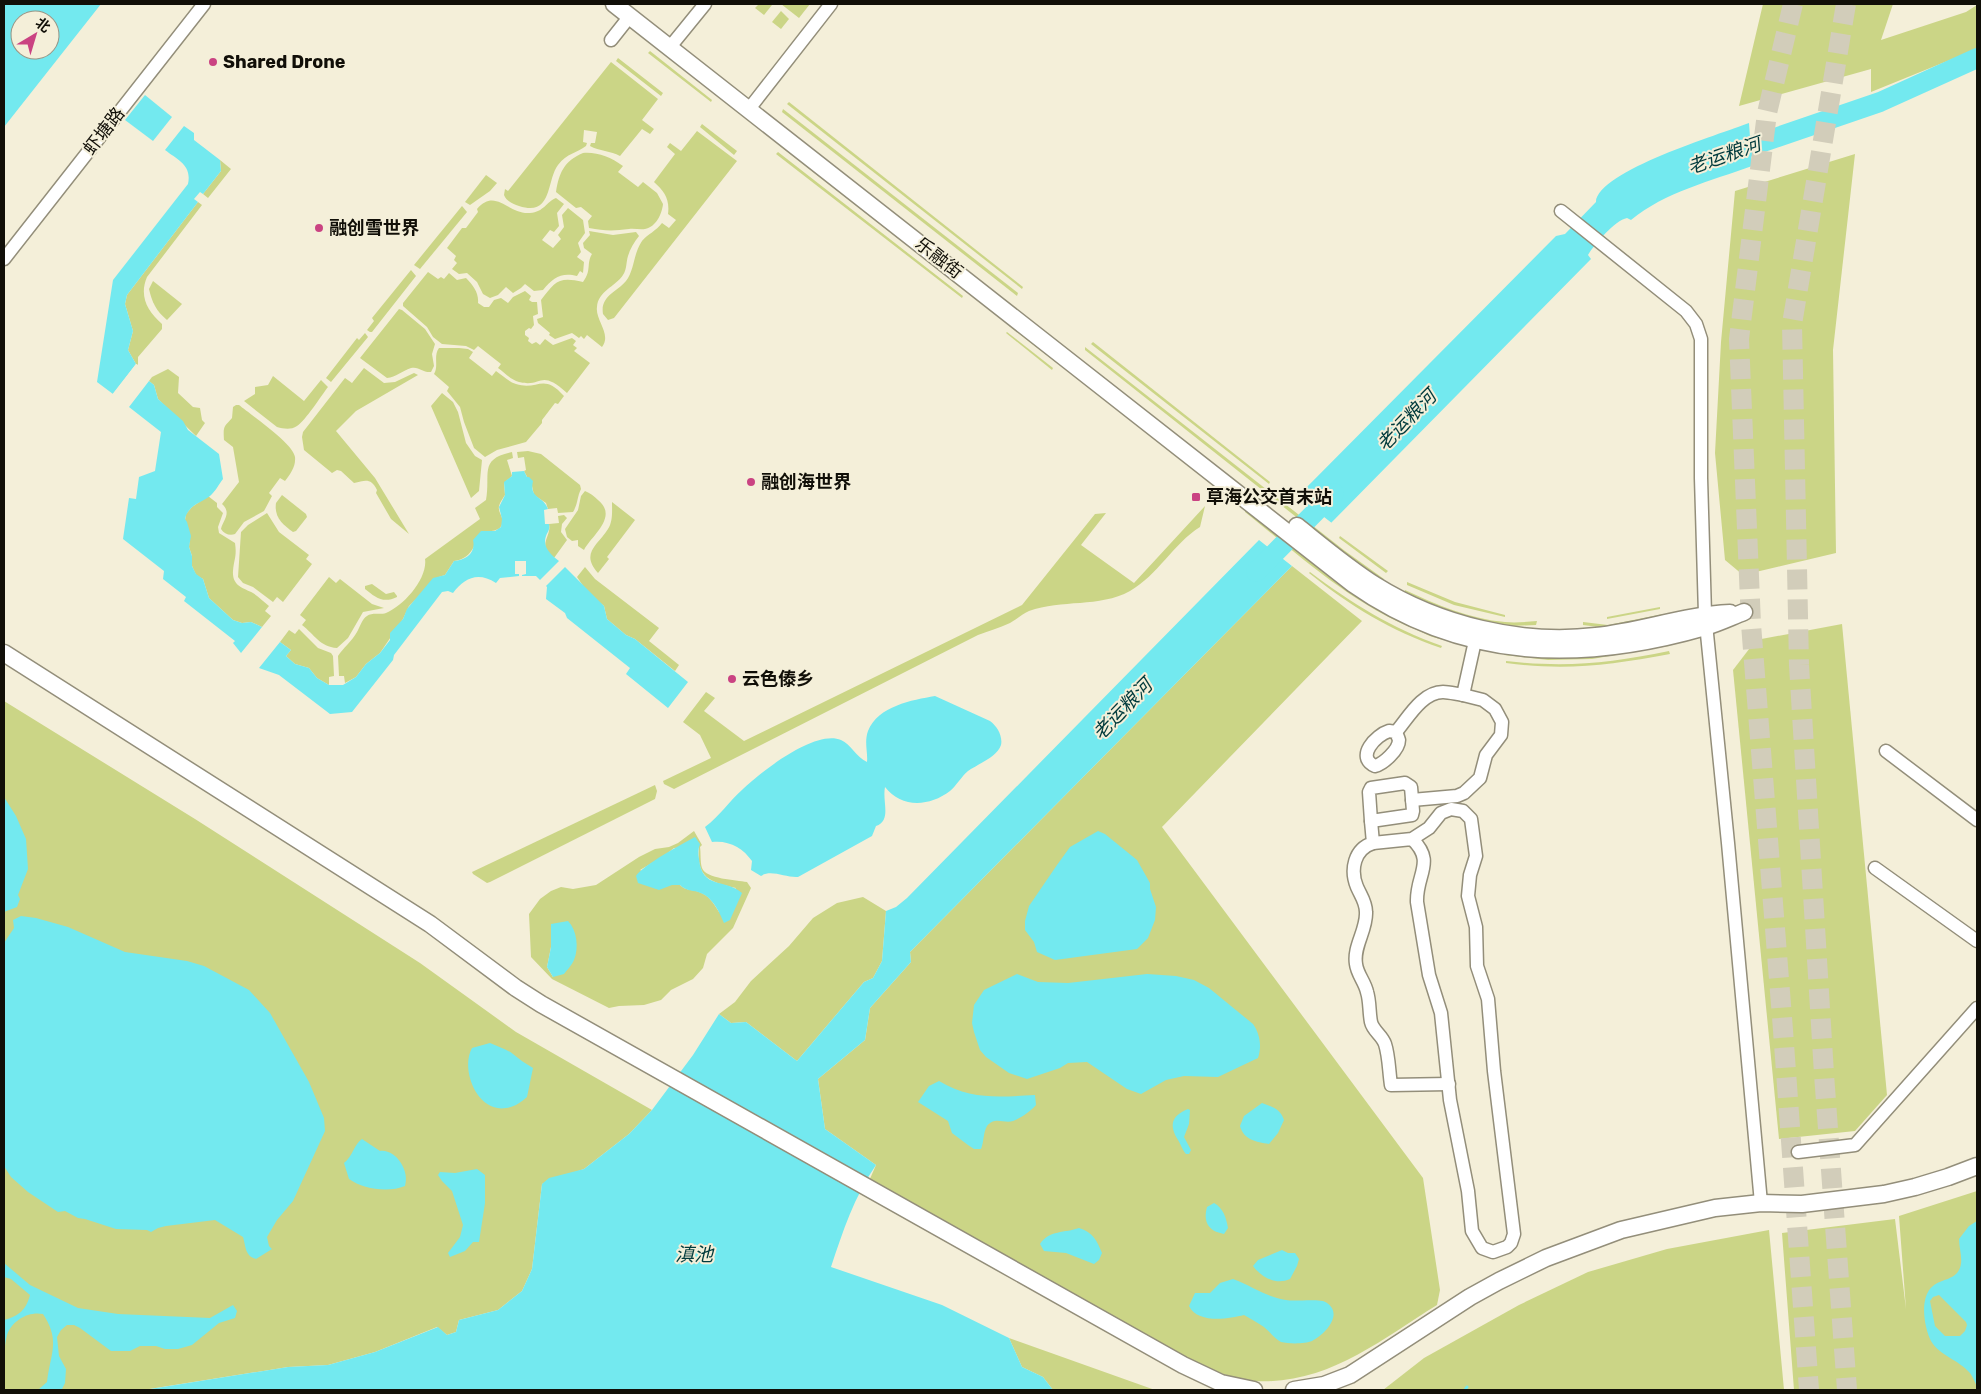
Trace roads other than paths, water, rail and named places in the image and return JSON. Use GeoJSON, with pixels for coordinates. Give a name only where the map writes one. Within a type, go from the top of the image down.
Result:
{"type":"FeatureCollection","features":[{"type":"Feature","properties":{"kind":"street","name":"虾塘路"},"geometry":{"type":"LineString","coordinates":[[4,258],[204,4]]}},
{"type":"Feature","properties":{"kind":"street","name":"乐融街"},"geometry":{"type":"LineString","coordinates":[[614,4],[631,10],[674,43],[1319,551],[1395,596],[1476,634],[1554,638],[1594,637],[1706,621]]}},
{"type":"Feature","properties":{"kind":"street"},"geometry":{"type":"LineString","coordinates":[[674,43],[705,4]]}},
{"type":"Feature","properties":{"kind":"street"},"geometry":{"type":"LineString","coordinates":[[752,104],[831,4]]}},
{"type":"Feature","properties":{"kind":"street"},"geometry":{"type":"LineString","coordinates":[[611,40],[631,10]]}},
{"type":"Feature","properties":{"kind":"street"},"geometry":{"type":"LineString","coordinates":[[1560,211],[1623,259],[1686,311],[1696,324],[1701,339],[1701,478],[1706,621],[1760,1203]]}},
{"type":"Feature","properties":{"kind":"street"},"geometry":{"type":"LineString","coordinates":[[1463,695],[1476,634]]}},
{"type":"Feature","properties":{"kind":"street"},"geometry":{"type":"LineString","coordinates":[[4,653],[430,924],[516,988],[541,1004],[1183,1364],[1220,1383],[1254,1390]]}},
{"type":"Feature","properties":{"kind":"street"},"geometry":{"type":"LineString","coordinates":[[1396,732],[1424,699],[1432,694],[1443,692],[1483,700],[1495,709],[1502,722],[1501,736],[1486,755],[1480,778],[1464,793],[1457,796],[1412,800]]}},
{"type":"Feature","properties":{"kind":"street"},"geometry":{"type":"LineString","coordinates":[[1886,751],[1977,820]]}},
{"type":"Feature","properties":{"kind":"street"},"geometry":{"type":"LineString","coordinates":[[1371,820],[1409,816],[1413,811],[1411,787],[1405,783],[1371,788],[1369,792],[1371,820],[1373,843]]}},
{"type":"Feature","properties":{"kind":"street"},"geometry":{"type":"LineString","coordinates":[[1412,839],[1425,855],[1417,892],[1417,902],[1429,975],[1442,1013],[1450,1100],[1468,1191],[1472,1231],[1482,1248],[1488,1251],[1501,1250],[1511,1243],[1514,1234],[1494,1071],[1488,999],[1477,966],[1476,927],[1468,896],[1470,876],[1476,856],[1471,819],[1469,815],[1458,809],[1446,810],[1441,813],[1429,828],[1412,839],[1366,845],[1360,851],[1354,863],[1356,882],[1366,912],[1364,929],[1357,949],[1356,966],[1367,992],[1373,1030],[1384,1042],[1391,1085],[1448,1084]]}},
{"type":"Feature","properties":{"kind":"street"},"geometry":{"type":"LineString","coordinates":[[1875,868],[1977,941]]}},
{"type":"Feature","properties":{"kind":"street"},"geometry":{"type":"LineString","coordinates":[[1798,1152],[1856,1145],[1977,1008]]}},
{"type":"Feature","properties":{"kind":"street"},"geometry":{"type":"LineString","coordinates":[[1294,1390],[1324,1385],[1350,1375],[1470,1297],[1546,1258],[1621,1230],[1715,1208],[1760,1203],[1802,1204],[1884,1194],[1915,1188],[1977,1166]]}},
{"type":"Feature","properties":{"kind":"water"},"geometry":{"type":"Polygon","coordinates":[[[4,4],[101,4],[60,56],[60,10],[10,10],[10,60],[57,60],[4,127],[4,4]]]}},
{"type":"Feature","properties":{"kind":"water"},"geometry":{"type":"Polygon","coordinates":[[[145,95],[172,117],[153,141],[125,120],[145,95]]]}},
{"type":"Feature","properties":{"kind":"water"},"geometry":{"type":"Polygon","coordinates":[[[1749,123],[1752,166],[1673,195],[1644,210],[1631,220],[1627,218],[1622,220],[1611,228],[1588,255],[1591,259],[1331,523],[1297,497],[1556,236],[1565,234],[1596,202],[1602,190],[1616,178],[1662,155],[1749,123]]]}},
{"type":"Feature","properties":{"kind":"water"},"geometry":{"type":"Polygon","coordinates":[[[184,126],[194,133],[194,140],[220,160],[221,171],[203,194],[200,192],[194,199],[198,202],[127,295],[125,304],[133,331],[128,350],[136,364],[113,394],[97,382],[113,280],[188,184],[189,177],[186,168],[179,160],[165,150],[184,126]]]}},
{"type":"Feature","properties":{"kind":"water"},"geometry":{"type":"Polygon","coordinates":[[[149,381],[154,385],[158,399],[183,421],[188,430],[219,454],[223,479],[212,494],[189,510],[185,519],[191,536],[189,547],[192,556],[192,566],[196,574],[203,579],[209,598],[233,620],[242,623],[251,622],[262,627],[241,653],[233,643],[235,641],[184,601],[186,597],[163,579],[164,571],[123,539],[129,498],[136,499],[139,477],[155,471],[161,432],[129,407],[149,381]]]}},
{"type":"Feature","properties":{"kind":"water"},"geometry":{"type":"Polygon","coordinates":[[[524,471],[527,477],[533,481],[533,491],[548,509],[544,510],[545,524],[549,524],[545,544],[550,553],[559,561],[540,580],[536,576],[522,576],[526,574],[526,561],[515,561],[515,574],[519,574],[519,576],[500,578],[496,583],[483,577],[472,578],[462,583],[453,593],[448,591],[442,592],[394,655],[393,660],[352,712],[330,714],[279,675],[259,668],[280,642],[291,650],[286,656],[295,664],[309,668],[317,678],[329,685],[343,685],[356,677],[366,664],[380,653],[390,640],[390,633],[403,619],[407,609],[433,578],[445,575],[454,561],[469,555],[473,549],[473,540],[481,531],[495,531],[501,527],[502,519],[499,507],[505,495],[504,482],[512,476],[512,472],[524,471]]]}},
{"type":"Feature","properties":{"kind":"water","name":"滇池"},"geometry":{"type":"Polygon","coordinates":[[[1259,540],[1292,566],[910,952],[911,962],[870,1008],[865,1040],[818,1079],[825,1129],[876,1165],[855,1202],[831,1267],[942,1305],[1009,1338],[1022,1367],[1043,1377],[1053,1390],[144,1390],[288,1367],[328,1365],[375,1352],[438,1327],[447,1335],[456,1332],[459,1320],[498,1310],[522,1291],[532,1269],[542,1184],[549,1178],[584,1169],[629,1134],[652,1110],[693,1055],[719,1014],[731,1023],[746,1022],[797,1061],[864,982],[873,978],[882,961],[886,911],[896,907],[907,898],[1259,540]]]}},
{"type":"Feature","properties":{"kind":"water"},"geometry":{"type":"Polygon","coordinates":[[[565,567],[604,606],[607,619],[688,682],[668,708],[626,674],[630,668],[546,599],[546,586],[565,567]]]}},
{"type":"Feature","properties":{"kind":"water"},"geometry":{"type":"Polygon","coordinates":[[[935,696],[990,721],[997,728],[1001,738],[1001,745],[996,753],[968,771],[950,791],[933,800],[916,803],[899,799],[885,787],[884,819],[876,826],[872,836],[798,877],[769,873],[761,876],[751,870],[752,861],[740,849],[724,842],[712,842],[705,827],[733,798],[775,763],[803,746],[830,738],[845,742],[867,762],[866,743],[868,731],[879,716],[906,702],[935,696]]]}},
{"type":"Feature","properties":{"kind":"water"},"geometry":{"type":"Polygon","coordinates":[[[4,797],[16,816],[26,839],[28,869],[18,895],[20,899],[17,907],[4,912],[4,797]]]}},
{"type":"Feature","properties":{"kind":"water"},"geometry":{"type":"Polygon","coordinates":[[[1098,831],[1105,834],[1137,860],[1150,883],[1156,907],[1155,920],[1148,938],[1137,949],[1055,960],[1037,952],[1034,942],[1025,930],[1029,906],[1070,847],[1098,831]]]}},
{"type":"Feature","properties":{"kind":"water"},"geometry":{"type":"Polygon","coordinates":[[[695,837],[700,844],[699,857],[701,869],[705,875],[715,882],[729,886],[742,893],[730,920],[724,923],[714,904],[703,894],[686,889],[680,885],[672,885],[659,890],[638,883],[636,876],[646,866],[695,837]]]}},
{"type":"Feature","properties":{"kind":"water"},"geometry":{"type":"Polygon","coordinates":[[[21,916],[68,927],[125,952],[187,961],[204,966],[249,990],[270,1013],[309,1082],[324,1118],[325,1131],[293,1201],[277,1220],[267,1237],[269,1246],[272,1249],[256,1259],[252,1258],[247,1251],[243,1237],[215,1220],[166,1226],[151,1232],[147,1230],[116,1229],[78,1218],[65,1211],[58,1212],[28,1192],[11,1177],[4,1166],[4,943],[14,928],[13,920],[21,916]]]}},
{"type":"Feature","properties":{"kind":"water"},"geometry":{"type":"Polygon","coordinates":[[[568,921],[575,934],[576,955],[564,974],[553,977],[547,967],[551,947],[551,924],[568,921]]]}},
{"type":"Feature","properties":{"kind":"water"},"geometry":{"type":"Polygon","coordinates":[[[1017,974],[1038,982],[1068,983],[1147,974],[1176,976],[1194,980],[1209,988],[1253,1024],[1260,1040],[1258,1058],[1218,1077],[1184,1076],[1166,1080],[1141,1094],[1127,1089],[1087,1062],[1068,1063],[1060,1068],[1027,1079],[1009,1073],[986,1057],[980,1050],[972,1023],[974,1005],[984,990],[1017,974]]]}},
{"type":"Feature","properties":{"kind":"water"},"geometry":{"type":"Polygon","coordinates":[[[490,1043],[511,1053],[533,1068],[527,1097],[512,1107],[496,1108],[487,1104],[479,1097],[470,1078],[468,1067],[472,1048],[490,1043]]]}},
{"type":"Feature","properties":{"kind":"water"},"geometry":{"type":"Polygon","coordinates":[[[939,1081],[962,1091],[985,1096],[1035,1095],[1036,1105],[1026,1114],[1013,1121],[993,1121],[990,1123],[987,1126],[981,1149],[974,1149],[952,1133],[948,1121],[918,1102],[929,1086],[939,1081]]]}},
{"type":"Feature","properties":{"kind":"water"},"geometry":{"type":"Polygon","coordinates":[[[1262,1103],[1278,1110],[1284,1120],[1278,1133],[1269,1144],[1255,1141],[1248,1137],[1240,1126],[1244,1116],[1262,1103]]]}},
{"type":"Feature","properties":{"kind":"water"},"geometry":{"type":"Polygon","coordinates":[[[1188,1109],[1190,1110],[1189,1124],[1184,1137],[1191,1150],[1189,1154],[1186,1154],[1175,1135],[1173,1122],[1178,1115],[1188,1109]]]}},
{"type":"Feature","properties":{"kind":"water"},"geometry":{"type":"Polygon","coordinates":[[[362,1139],[380,1151],[386,1151],[396,1157],[404,1168],[405,1186],[391,1189],[376,1189],[349,1179],[344,1163],[362,1139]]]}},
{"type":"Feature","properties":{"kind":"water"},"geometry":{"type":"Polygon","coordinates":[[[477,1169],[485,1175],[485,1203],[479,1242],[473,1242],[465,1251],[450,1257],[448,1253],[460,1237],[463,1225],[452,1191],[438,1175],[440,1172],[455,1173],[477,1169]]]}},
{"type":"Feature","properties":{"kind":"water"},"geometry":{"type":"Polygon","coordinates":[[[1214,1203],[1224,1213],[1228,1228],[1224,1234],[1214,1231],[1206,1221],[1207,1207],[1214,1203]]]}},
{"type":"Feature","properties":{"kind":"water"},"geometry":{"type":"Polygon","coordinates":[[[1977,1221],[1977,1387],[1966,1369],[1939,1350],[1931,1341],[1926,1328],[1924,1312],[1926,1297],[1933,1286],[1954,1276],[1959,1270],[1961,1259],[1959,1239],[1969,1226],[1977,1221]],[[1939,1295],[1933,1297],[1930,1301],[1935,1326],[1945,1336],[1960,1336],[1965,1331],[1966,1322],[1939,1295]]]}},
{"type":"Feature","properties":{"kind":"water"},"geometry":{"type":"Polygon","coordinates":[[[1079,1228],[1088,1232],[1094,1238],[1102,1253],[1099,1260],[1094,1264],[1066,1253],[1044,1251],[1040,1244],[1048,1236],[1079,1228]]]}},
{"type":"Feature","properties":{"kind":"water"},"geometry":{"type":"Polygon","coordinates":[[[1282,1250],[1288,1253],[1295,1253],[1299,1259],[1290,1279],[1275,1281],[1265,1277],[1253,1266],[1258,1260],[1282,1250]]]}},
{"type":"Feature","properties":{"kind":"water"},"geometry":{"type":"Polygon","coordinates":[[[4,1263],[30,1285],[78,1308],[118,1314],[210,1318],[233,1305],[237,1311],[235,1318],[219,1323],[192,1345],[178,1349],[140,1346],[130,1351],[111,1351],[80,1328],[74,1325],[67,1325],[57,1337],[59,1356],[66,1369],[65,1383],[62,1389],[38,1390],[47,1382],[53,1348],[52,1332],[43,1314],[27,1315],[17,1321],[9,1330],[4,1355],[4,1320],[14,1317],[21,1312],[30,1295],[11,1279],[4,1277],[4,1263]]]}},
{"type":"Feature","properties":{"kind":"water"},"geometry":{"type":"Polygon","coordinates":[[[1233,1279],[1279,1299],[1314,1300],[1327,1303],[1334,1313],[1333,1319],[1327,1330],[1312,1341],[1288,1343],[1279,1341],[1264,1327],[1244,1315],[1214,1319],[1199,1316],[1193,1312],[1189,1306],[1195,1293],[1210,1293],[1220,1283],[1233,1279]]]}},
{"type":"Feature","properties":{"kind":"waterway","name":"老运粮河"},"geometry":{"type":"LineString","coordinates":[[1725,155],[1880,102],[1977,58]]}},
{"type":"Feature","properties":{"kind":"waterway","name":"老运粮河"},"geometry":{"type":"LineString","coordinates":[[1256,572],[1334,493]]}},
{"type":"Feature","properties":{"kind":"tunnel"},"geometry":{"type":"LineString","coordinates":[[1793,4],[1767,113],[1739,339],[1751,624],[1809,1390]]}},
{"type":"Feature","properties":{"kind":"tunnel"},"geometry":{"type":"LineString","coordinates":[[1846,4],[1792,324],[1799,665],[1824,1074],[1847,1390]]}},
{"type":"Feature","properties":{"kind":"place","name":"Shared Drone"},"geometry":{"type":"Point","coordinates":[213,62]}},
{"type":"Feature","properties":{"kind":"place","name":"融创雪世界"},"geometry":{"type":"Point","coordinates":[319,228]}},
{"type":"Feature","properties":{"kind":"place","name":"融创海世界"},"geometry":{"type":"Point","coordinates":[751,482]}},
{"type":"Feature","properties":{"kind":"place","name":"草海公交首末站"},"geometry":{"type":"Point","coordinates":[1196,497]}},
{"type":"Feature","properties":{"kind":"place","name":"云色傣乡"},"geometry":{"type":"Point","coordinates":[732,679]}}]}
